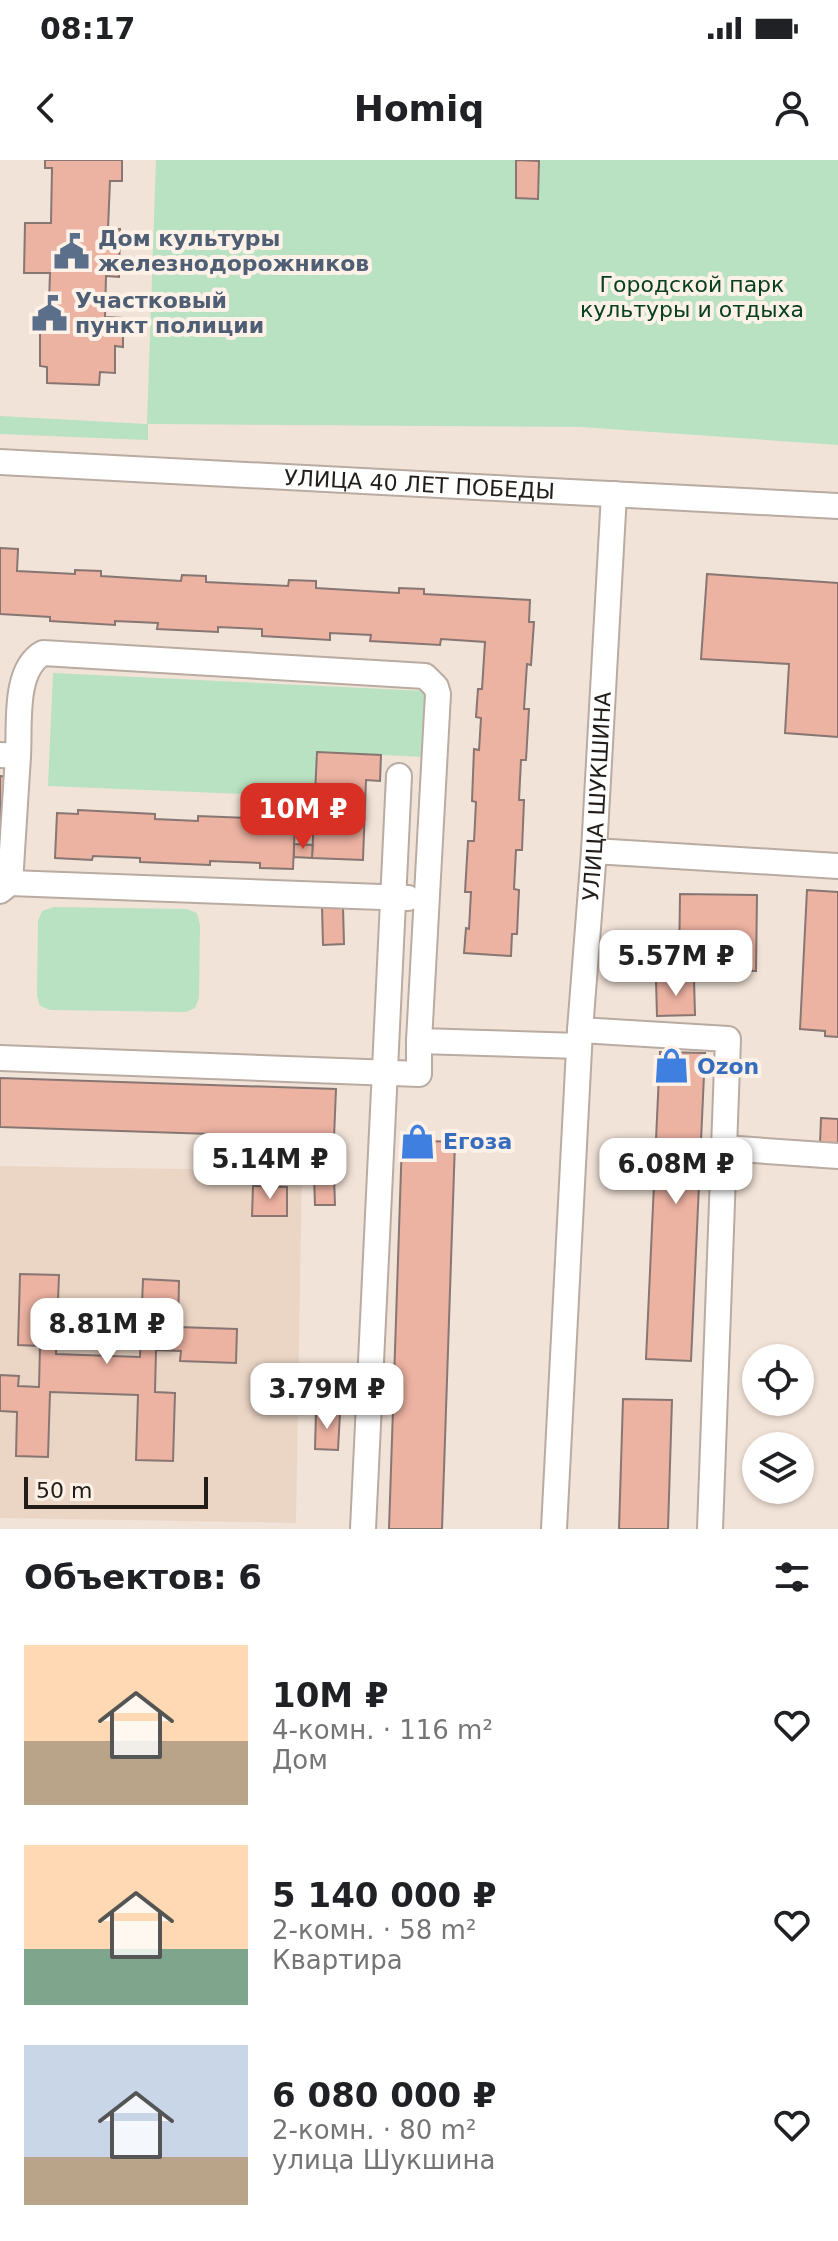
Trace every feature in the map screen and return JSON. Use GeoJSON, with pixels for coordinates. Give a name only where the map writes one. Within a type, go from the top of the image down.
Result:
{"type":"FeatureCollection","features":[{"type":"Feature","properties":{"kind":"street","name":"УЛИЦА 40 ЛЕТ ПОБЕДЫ"},"geometry":{"type":"LineString","coordinates":[[0,462],[838,506]]}},
{"type":"Feature","properties":{"kind":"street","name":"УЛИЦА ШУКШИНА"},"geometry":{"type":"LineString","coordinates":[[554,1529],[580,1038],[614,494]]}},
{"type":"Feature","properties":{"kind":"street"},"geometry":{"type":"LineString","coordinates":[[0,1058],[419,1074],[436,687],[425,676],[43,653],[29,664],[23,678],[9,755],[5,887],[426,899]]}},
{"type":"Feature","properties":{"kind":"street"},"geometry":{"type":"LineString","coordinates":[[363,1529],[399,776]]}},
{"type":"Feature","properties":{"kind":"street"},"geometry":{"type":"LineString","coordinates":[[594,851],[838,866]]}},
{"type":"Feature","properties":{"kind":"street"},"geometry":{"type":"LineString","coordinates":[[419,1041],[728,1039],[710,1529]]}},
{"type":"Feature","properties":{"kind":"street"},"geometry":{"type":"LineString","coordinates":[[724,1148],[838,1156]]}},
{"type":"Feature","properties":{"kind":"shaded area"},"geometry":{"type":"Polygon","coordinates":[[[0,1166],[302,1171],[296,1523],[0,1518],[0,1166]]]}},
{"type":"Feature","properties":{"kind":"green space","name":"Городской парк культуры и отдыха"},"geometry":{"type":"Polygon","coordinates":[[[156,160],[838,160],[838,445],[581,427],[148,424],[148,440],[0,434],[0,416],[147,424],[156,160]]]}},
{"type":"Feature","properties":{"kind":"green space"},"geometry":{"type":"Polygon","coordinates":[[[53,673],[425,691],[424,757],[317,752],[315,797],[48,786],[53,673]]]}},
{"type":"Feature","properties":{"kind":"green space"},"geometry":{"type":"Polygon","coordinates":[[[54,907],[187,909],[197,913],[200,925],[199,998],[195,1008],[186,1012],[50,1010],[40,1006],[37,996],[38,921],[42,911],[54,907]]]}},
{"type":"Feature","properties":{"kind":"building","name":"Дом культуры железнодорожников"},"geometry":{"type":"Polygon","coordinates":[[[45,160],[122,160],[122,181],[110,181],[108,229],[120,229],[119,277],[106,276],[105,317],[123,318],[123,347],[115,346],[115,373],[100,372],[99,385],[47,383],[47,367],[40,366],[40,332],[48,332],[50,273],[24,273],[25,223],[51,223],[52,168],[45,168],[45,160]]]}},
{"type":"Feature","properties":{"kind":"building"},"geometry":{"type":"Polygon","coordinates":[[[516,160],[539,161],[538,199],[516,198],[516,160]]]}},
{"type":"Feature","properties":{"kind":"building"},"geometry":{"type":"Polygon","coordinates":[[[0,548],[18,549],[17,571],[75,574],[75,570],[101,571],[101,576],[181,581],[182,575],[206,576],[206,582],[288,586],[289,580],[316,581],[316,588],[399,593],[399,588],[424,589],[424,594],[530,600],[529,622],[534,622],[524,709],[529,709],[526,760],[521,760],[519,800],[524,800],[522,850],[516,850],[514,889],[519,890],[517,934],[512,934],[511,956],[464,953],[471,892],[465,892],[468,841],[474,841],[476,802],[472,801],[474,749],[479,750],[481,718],[476,717],[478,689],[482,689],[485,642],[441,639],[440,645],[370,641],[371,635],[330,633],[330,640],[262,636],[262,629],[218,627],[218,632],[157,629],[158,623],[115,621],[115,625],[0,614],[0,548]]]}},
{"type":"Feature","properties":{"kind":"building"},"geometry":{"type":"Polygon","coordinates":[[[707,574],[838,583],[838,737],[785,733],[789,664],[701,659],[707,574]]]}},
{"type":"Feature","properties":{"kind":"building"},"geometry":{"type":"Polygon","coordinates":[[[317,752],[381,755],[380,781],[366,780],[363,860],[312,858],[317,752]]]}},
{"type":"Feature","properties":{"kind":"building"},"geometry":{"type":"Polygon","coordinates":[[[0,776],[9,777],[0,874],[0,776]]]}},
{"type":"Feature","properties":{"kind":"building"},"geometry":{"type":"Polygon","coordinates":[[[78,810],[155,814],[155,819],[198,821],[198,816],[274,819],[273,824],[295,824],[293,869],[260,868],[260,863],[210,861],[210,865],[140,862],[140,858],[55,858],[57,813],[78,814],[78,810]]]}},
{"type":"Feature","properties":{"kind":"building"},"geometry":{"type":"Polygon","coordinates":[[[294,844],[313,845],[312,858],[294,857],[294,844]]]}},
{"type":"Feature","properties":{"kind":"building"},"geometry":{"type":"Polygon","coordinates":[[[807,890],[838,892],[838,1037],[825,1036],[825,1031],[800,1029],[807,890]]]}},
{"type":"Feature","properties":{"kind":"building"},"geometry":{"type":"Polygon","coordinates":[[[680,894],[757,895],[756,971],[679,970],[680,894]]]}},
{"type":"Feature","properties":{"kind":"building"},"geometry":{"type":"Polygon","coordinates":[[[322,907],[343,907],[344,944],[323,945],[322,907]]]}},
{"type":"Feature","properties":{"kind":"building"},"geometry":{"type":"Polygon","coordinates":[[[694,979],[695,1015],[657,1016],[656,981],[694,979]]]}},
{"type":"Feature","properties":{"kind":"building"},"geometry":{"type":"Polygon","coordinates":[[[660,1052],[705,1053],[691,1361],[646,1359],[660,1052]]]}},
{"type":"Feature","properties":{"kind":"building"},"geometry":{"type":"Polygon","coordinates":[[[0,1078],[336,1089],[334,1138],[0,1127],[0,1078]]]}},
{"type":"Feature","properties":{"kind":"building"},"geometry":{"type":"Polygon","coordinates":[[[821,1118],[838,1119],[838,1145],[820,1144],[821,1118]]]}},
{"type":"Feature","properties":{"kind":"building"},"geometry":{"type":"Polygon","coordinates":[[[402,1140],[455,1142],[442,1529],[389,1529],[402,1140]]]}},
{"type":"Feature","properties":{"kind":"building"},"geometry":{"type":"Polygon","coordinates":[[[334,1176],[335,1205],[315,1205],[314,1177],[334,1176]]]}},
{"type":"Feature","properties":{"kind":"building"},"geometry":{"type":"Polygon","coordinates":[[[253,1186],[287,1187],[287,1216],[252,1216],[253,1186]]]}},
{"type":"Feature","properties":{"kind":"building"},"geometry":{"type":"Polygon","coordinates":[[[20,1274],[59,1275],[56,1354],[140,1357],[143,1279],[179,1281],[178,1327],[237,1329],[236,1363],[180,1361],[181,1351],[156,1350],[155,1392],[175,1393],[173,1461],[136,1460],[138,1395],[50,1392],[48,1457],[16,1456],[17,1412],[0,1411],[0,1375],[19,1376],[18,1386],[39,1387],[40,1346],[18,1345],[20,1274]]]}},
{"type":"Feature","properties":{"kind":"building"},"geometry":{"type":"Polygon","coordinates":[[[623,1399],[672,1400],[668,1529],[619,1529],[623,1399]]]}},
{"type":"Feature","properties":{"kind":"building"},"geometry":{"type":"Polygon","coordinates":[[[316,1412],[340,1413],[338,1450],[315,1449],[316,1412]]]}},
{"type":"Feature","properties":{"kind":"place","name":"Дом культуры железнодорожников"},"geometry":{"type":"Point","coordinates":[72,251]}},
{"type":"Feature","properties":{"kind":"place","name":"Участковый пункт полиции"},"geometry":{"type":"Point","coordinates":[49,313]}},
{"type":"Feature","properties":{"kind":"place","name":"Ozon"},"geometry":{"type":"Point","coordinates":[671,1066]}},
{"type":"Feature","properties":{"kind":"place","name":"Егоза"},"geometry":{"type":"Point","coordinates":[417,1141]}}]}
